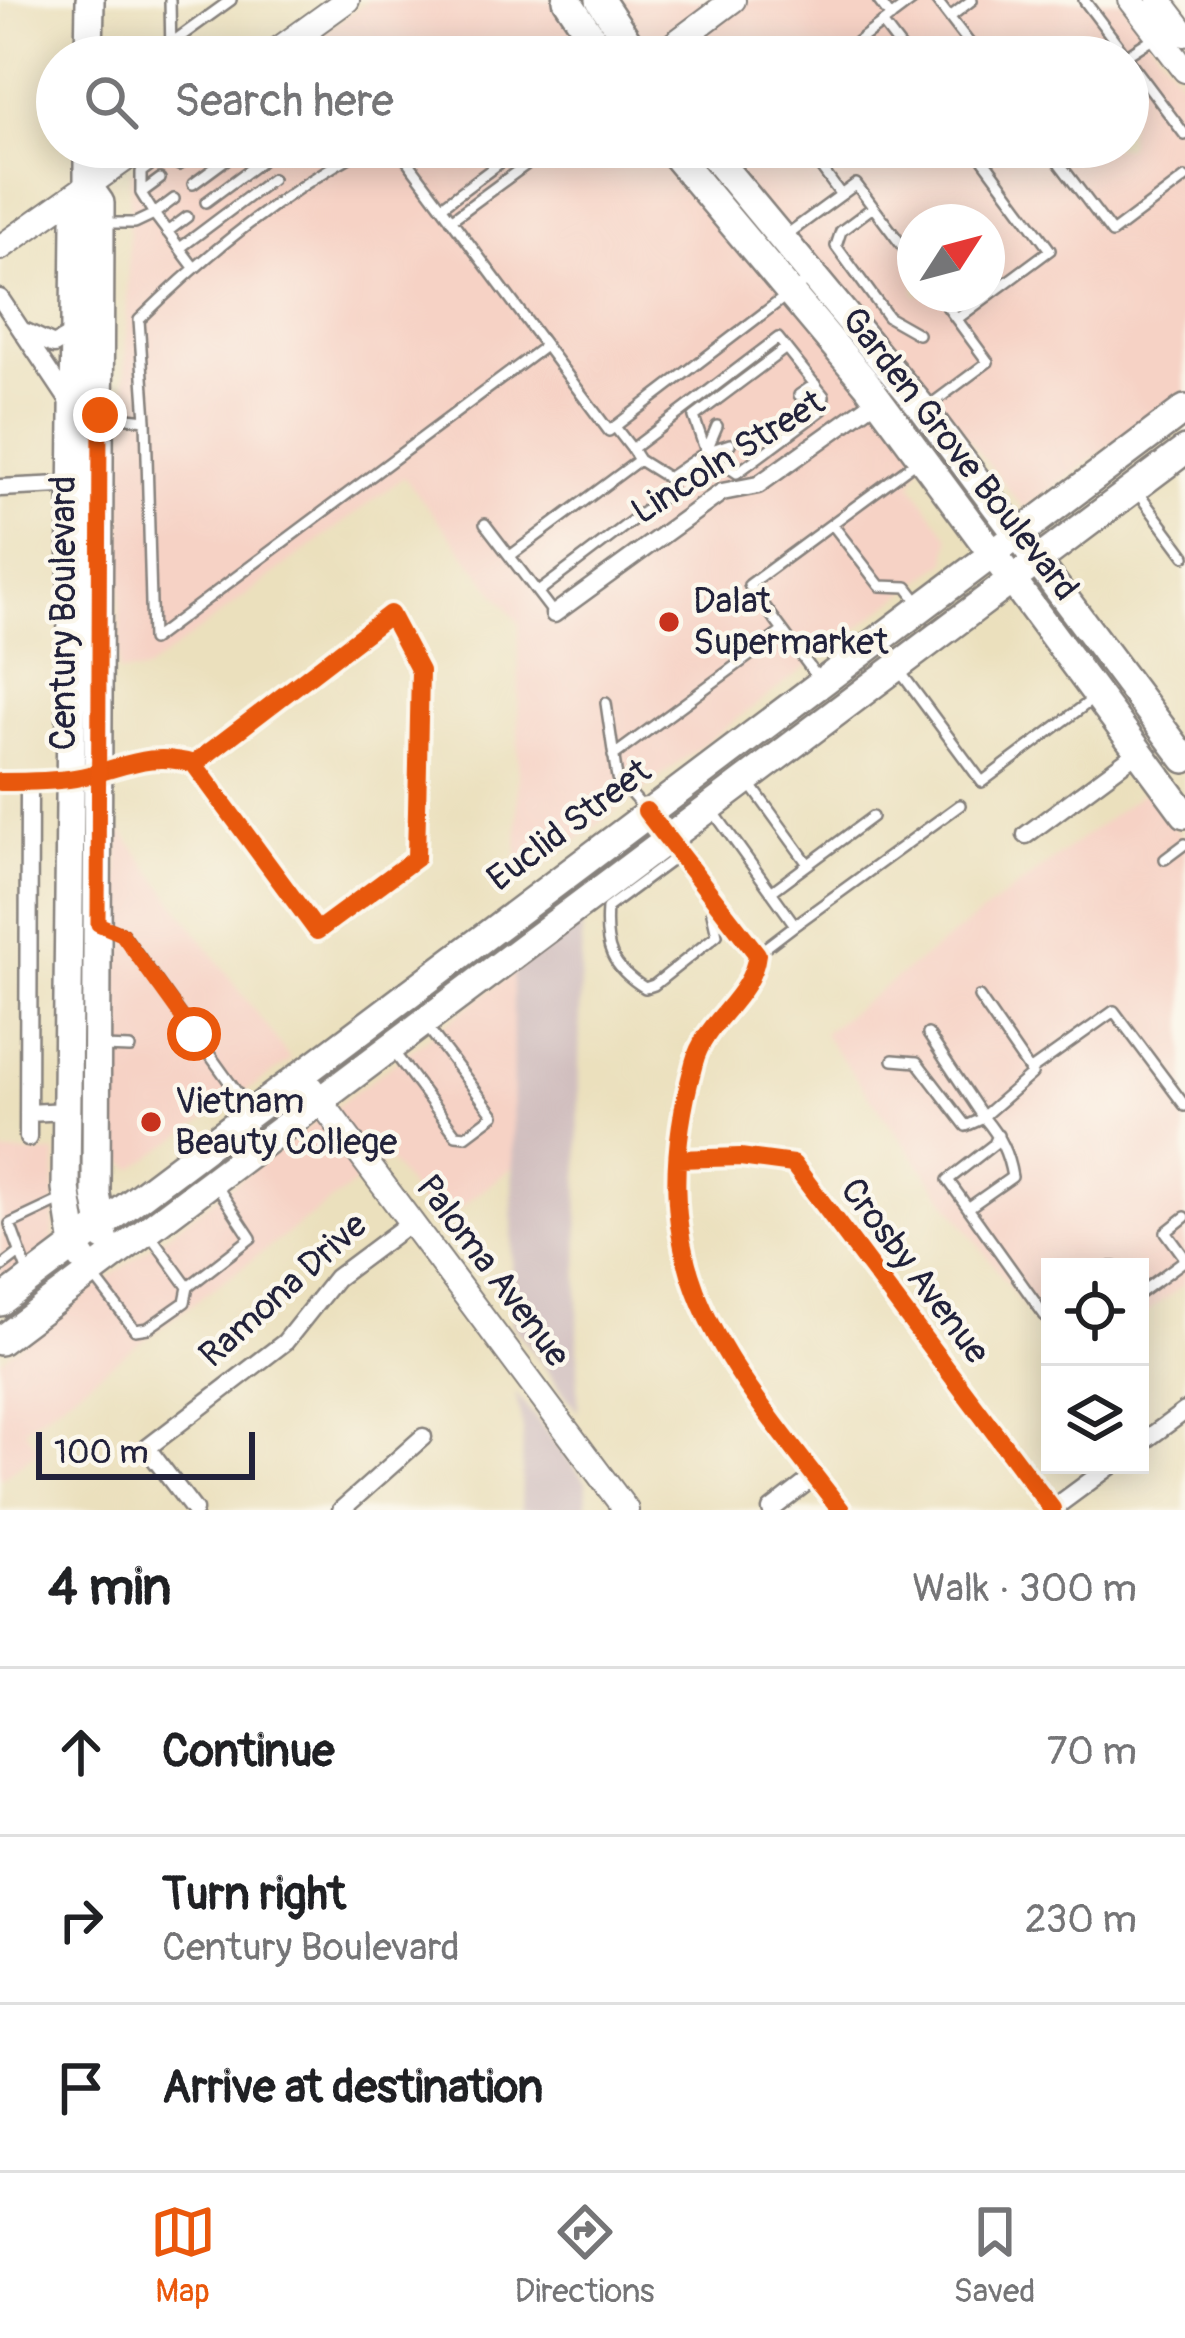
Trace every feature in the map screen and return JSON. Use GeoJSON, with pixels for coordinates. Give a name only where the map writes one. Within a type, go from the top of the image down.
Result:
{"type":"FeatureCollection","features":[{"type":"Feature","properties":{"kind":"main road"},"geometry":{"type":"LineString","coordinates":[[89,36],[90,0]]}},
{"type":"Feature","properties":{"kind":"main road"},"geometry":{"type":"LineString","coordinates":[[567,0],[591,36]]}},
{"type":"Feature","properties":{"kind":"main road"},"geometry":{"type":"LineString","coordinates":[[600,0],[624,36]]}},
{"type":"Feature","properties":{"kind":"main road","name":"Century Boulevard"},"geometry":{"type":"LineString","coordinates":[[88,168],[88,186],[76,222],[88,325],[85,920],[67,1111],[66,1199],[75,1246],[103,1265]]}},
{"type":"Feature","properties":{"kind":"main road","name":"Garden Grove Boulevard"},"geometry":{"type":"LineString","coordinates":[[689,168],[770,250],[811,277],[924,410],[1004,543],[1011,578],[1185,814]]}},
{"type":"Feature","properties":{"kind":"main road","name":"Garden Grove Boulevard"},"geometry":{"type":"LineString","coordinates":[[719,168],[770,250],[790,297],[922,457],[1004,543],[1034,561],[1185,760]]}},
{"type":"Feature","properties":{"kind":"main road","name":"Century Boulevard"},"geometry":{"type":"LineString","coordinates":[[88,186],[100,202],[88,325]]}},
{"type":"Feature","properties":{"kind":"main road","name":"Euclid Street"},"geometry":{"type":"LineString","coordinates":[[0,1302],[24,1267],[75,1246],[1185,409]]}},
{"type":"Feature","properties":{"kind":"main road","name":"Euclid Street"},"geometry":{"type":"LineString","coordinates":[[0,1341],[423,1022],[673,846],[710,806],[1185,450]]}},
{"type":"Feature","properties":{"kind":"main road","name":"Century Boulevard"},"geometry":{"type":"LineString","coordinates":[[85,920],[98,1047],[103,1265]]}},
{"type":"Feature","properties":{"kind":"street"},"geometry":{"type":"LineString","coordinates":[[297,36],[347,0]]}},
{"type":"Feature","properties":{"kind":"street"},"geometry":{"type":"LineString","coordinates":[[685,36],[733,0]]}},
{"type":"Feature","properties":{"kind":"street"},"geometry":{"type":"LineString","coordinates":[[1131,0],[1173,30]]}},
{"type":"Feature","properties":{"kind":"street"},"geometry":{"type":"LineString","coordinates":[[1159,0],[1185,70]]}},
{"type":"Feature","properties":{"kind":"street"},"geometry":{"type":"LineString","coordinates":[[0,248],[113,168]]}},
{"type":"Feature","properties":{"kind":"street"},"geometry":{"type":"LineString","coordinates":[[0,298],[26,332],[31,349],[88,414]]}},
{"type":"Feature","properties":{"kind":"street"},"geometry":{"type":"LineString","coordinates":[[26,332],[54,345],[88,325]]}},
{"type":"Feature","properties":{"kind":"street","name":"Lincoln Street"},"geometry":{"type":"LineString","coordinates":[[554,614],[722,492],[758,485],[878,399]]}},
{"type":"Feature","properties":{"kind":"street"},"geometry":{"type":"LineString","coordinates":[[0,488],[87,483]]}},
{"type":"Feature","properties":{"kind":"street"},"geometry":{"type":"LineString","coordinates":[[0,782],[86,775],[116,763],[164,759],[194,764],[317,932],[416,858],[420,670],[390,614],[194,764]]}},
{"type":"Feature","properties":{"kind":"street"},"geometry":{"type":"LineString","coordinates":[[1026,835],[1139,751]]}},
{"type":"Feature","properties":{"kind":"street"},"geometry":{"type":"LineString","coordinates":[[28,1138],[29,782]]}},
{"type":"Feature","properties":{"kind":"street"},"geometry":{"type":"LineString","coordinates":[[646,811],[757,954],[754,975],[698,1048],[683,1102],[679,1235],[686,1278],[712,1337],[842,1510]]}},
{"type":"Feature","properties":{"kind":"street","name":"Paloma Avenue"},"geometry":{"type":"LineString","coordinates":[[302,1075],[621,1508]]}},
{"type":"Feature","properties":{"kind":"street"},"geometry":{"type":"LineString","coordinates":[[28,1113],[67,1111]]}},
{"type":"Feature","properties":{"kind":"street","name":"Crosby Avenue"},"geometry":{"type":"LineString","coordinates":[[679,1159],[740,1157],[793,1164],[1052,1510]]}},
{"type":"Feature","properties":{"kind":"street","name":"Ramona Drive"},"geometry":{"type":"LineString","coordinates":[[194,1510],[147,1448],[285,1342],[336,1278],[411,1222]]}},
{"type":"Feature","properties":{"kind":"street"},"geometry":{"type":"LineString","coordinates":[[1149,1437],[1185,1411]]}},
{"type":"Feature","properties":{"kind":"street"},"geometry":{"type":"LineString","coordinates":[[341,1510],[423,1437]]}},
{"type":"Feature","properties":{"kind":"street"},"geometry":{"type":"LineString","coordinates":[[1052,1510],[1100,1474]]}},
{"type":"Feature","properties":{"kind":"street"},"geometry":{"type":"LineString","coordinates":[[771,1510],[815,1476]]}},
{"type":"Feature","properties":{"kind":"lane"},"geometry":{"type":"LineString","coordinates":[[170,0],[170,36]]}},
{"type":"Feature","properties":{"kind":"lane"},"geometry":{"type":"LineString","coordinates":[[181,36],[231,0]]}},
{"type":"Feature","properties":{"kind":"lane"},"geometry":{"type":"LineString","coordinates":[[878,0],[896,36]]}},
{"type":"Feature","properties":{"kind":"lane"},"geometry":{"type":"LineString","coordinates":[[865,36],[913,0]]}},
{"type":"Feature","properties":{"kind":"lane"},"geometry":{"type":"LineString","coordinates":[[937,0],[964,36]]}},
{"type":"Feature","properties":{"kind":"lane"},"geometry":{"type":"LineString","coordinates":[[950,17],[972,0]]}},
{"type":"Feature","properties":{"kind":"lane"},"geometry":{"type":"LineString","coordinates":[[1084,0],[1111,36]]}},
{"type":"Feature","properties":{"kind":"lane"},"geometry":{"type":"LineString","coordinates":[[310,27],[316,36]]}},
{"type":"Feature","properties":{"kind":"lane"},"geometry":{"type":"LineString","coordinates":[[1149,87],[1185,135]]}},
{"type":"Feature","properties":{"kind":"lane"},"geometry":{"type":"LineString","coordinates":[[146,168],[141,172],[141,193],[193,266]]}},
{"type":"Feature","properties":{"kind":"lane"},"geometry":{"type":"LineString","coordinates":[[194,184],[215,168]]}},
{"type":"Feature","properties":{"kind":"lane"},"geometry":{"type":"LineString","coordinates":[[206,202],[252,168]]}},
{"type":"Feature","properties":{"kind":"lane"},"geometry":{"type":"LineString","coordinates":[[337,168],[284,194],[193,266],[139,320],[152,640],[545,346]]}},
{"type":"Feature","properties":{"kind":"lane"},"geometry":{"type":"LineString","coordinates":[[413,168],[609,431],[811,277]]}},
{"type":"Feature","properties":{"kind":"lane"},"geometry":{"type":"LineString","coordinates":[[442,206],[493,168]]}},
{"type":"Feature","properties":{"kind":"lane"},"geometry":{"type":"LineString","coordinates":[[452,220],[522,168]]}},
{"type":"Feature","properties":{"kind":"lane"},"geometry":{"type":"LineString","coordinates":[[821,168],[841,195]]}},
{"type":"Feature","properties":{"kind":"lane"},"geometry":{"type":"LineString","coordinates":[[957,319],[1050,250],[989,168]]}},
{"type":"Feature","properties":{"kind":"lane"},"geometry":{"type":"LineString","coordinates":[[1063,168],[1112,232],[1185,178]]}},
{"type":"Feature","properties":{"kind":"lane"},"geometry":{"type":"LineString","coordinates":[[141,193],[160,179]]}},
{"type":"Feature","properties":{"kind":"lane"},"geometry":{"type":"LineString","coordinates":[[180,248],[272,179]]}},
{"type":"Feature","properties":{"kind":"lane"},"geometry":{"type":"LineString","coordinates":[[770,250],[856,184],[897,239]]}},
{"type":"Feature","properties":{"kind":"lane"},"geometry":{"type":"LineString","coordinates":[[100,223],[134,223],[174,200]]}},
{"type":"Feature","properties":{"kind":"lane"},"geometry":{"type":"LineString","coordinates":[[873,207],[841,231],[836,246],[888,317],[918,334]]}},
{"type":"Feature","properties":{"kind":"lane"},"geometry":{"type":"LineString","coordinates":[[167,232],[187,217]]}},
{"type":"Feature","properties":{"kind":"lane"},"geometry":{"type":"LineString","coordinates":[[924,410],[988,362],[952,312]]}},
{"type":"Feature","properties":{"kind":"lane"},"geometry":{"type":"LineString","coordinates":[[632,449],[778,338],[786,347],[824,396],[822,410],[737,473],[706,452],[694,417],[786,347]]}},
{"type":"Feature","properties":{"kind":"lane"},"geometry":{"type":"LineString","coordinates":[[786,376],[800,366]]}},
{"type":"Feature","properties":{"kind":"lane"},"geometry":{"type":"LineString","coordinates":[[800,395],[815,384]]}},
{"type":"Feature","properties":{"kind":"lane"},"geometry":{"type":"LineString","coordinates":[[88,414],[146,420]]}},
{"type":"Feature","properties":{"kind":"lane"},"geometry":{"type":"LineString","coordinates":[[706,452],[717,426]]}},
{"type":"Feature","properties":{"kind":"lane"},"geometry":{"type":"LineString","coordinates":[[538,592],[670,491],[668,478],[639,460],[615,427]]}},
{"type":"Feature","properties":{"kind":"lane"},"geometry":{"type":"LineString","coordinates":[[668,478],[706,452],[730,444]]}},
{"type":"Feature","properties":{"kind":"lane"},"geometry":{"type":"LineString","coordinates":[[820,680],[749,586],[922,457]]}},
{"type":"Feature","properties":{"kind":"lane"},"geometry":{"type":"LineString","coordinates":[[509,556],[639,460]]}},
{"type":"Feature","properties":{"kind":"lane"},"geometry":{"type":"LineString","coordinates":[[1133,487],[1185,556]]}},
{"type":"Feature","properties":{"kind":"lane"},"geometry":{"type":"LineString","coordinates":[[485,524],[554,614]]}},
{"type":"Feature","properties":{"kind":"lane"},"geometry":{"type":"LineString","coordinates":[[832,524],[880,586],[907,587],[921,606]]}},
{"type":"Feature","properties":{"kind":"lane"},"geometry":{"type":"LineString","coordinates":[[613,756],[783,631]]}},
{"type":"Feature","properties":{"kind":"lane"},"geometry":{"type":"LineString","coordinates":[[896,665],[982,782],[1098,695]]}},
{"type":"Feature","properties":{"kind":"lane"},"geometry":{"type":"LineString","coordinates":[[606,703],[617,778],[646,811]]}},
{"type":"Feature","properties":{"kind":"lane"},"geometry":{"type":"LineString","coordinates":[[746,779],[808,864]]}},
{"type":"Feature","properties":{"kind":"lane"},"geometry":{"type":"LineString","coordinates":[[757,954],[960,805]]}},
{"type":"Feature","properties":{"kind":"lane"},"geometry":{"type":"LineString","coordinates":[[710,806],[795,926]]}},
{"type":"Feature","properties":{"kind":"lane"},"geometry":{"type":"LineString","coordinates":[[771,892],[872,818]]}},
{"type":"Feature","properties":{"kind":"lane"},"geometry":{"type":"LineString","coordinates":[[1165,859],[1185,844]]}},
{"type":"Feature","properties":{"kind":"lane"},"geometry":{"type":"LineString","coordinates":[[673,846],[608,908],[604,943],[620,973],[645,988],[654,985],[717,935],[712,914],[721,906]]}},
{"type":"Feature","properties":{"kind":"lane"},"geometry":{"type":"LineString","coordinates":[[85,920],[122,934],[252,1113]]}},
{"type":"Feature","properties":{"kind":"lane"},"geometry":{"type":"LineString","coordinates":[[893,1060],[917,1062],[968,1127],[985,1116],[1030,1081],[1031,1070],[979,997]]}},
{"type":"Feature","properties":{"kind":"lane"},"geometry":{"type":"LineString","coordinates":[[1031,1070],[1114,1010],[1185,1106]]}},
{"type":"Feature","properties":{"kind":"lane"},"geometry":{"type":"LineString","coordinates":[[390,1047],[455,1136],[466,1136],[494,1115],[423,1022]]}},
{"type":"Feature","properties":{"kind":"lane"},"geometry":{"type":"LineString","coordinates":[[928,1034],[1008,1152],[1011,1181],[968,1208]]}},
{"type":"Feature","properties":{"kind":"lane"},"geometry":{"type":"LineString","coordinates":[[98,1047],[130,1048]]}},
{"type":"Feature","properties":{"kind":"lane"},"geometry":{"type":"LineString","coordinates":[[998,1135],[994,1144],[948,1180],[1041,1307]]}},
{"type":"Feature","properties":{"kind":"lane"},"geometry":{"type":"LineString","coordinates":[[103,1265],[135,1330],[148,1328],[185,1302],[188,1287],[251,1238],[213,1181]]}},
{"type":"Feature","properties":{"kind":"lane"},"geometry":{"type":"LineString","coordinates":[[0,1241],[8,1224],[66,1199]]}},
{"type":"Feature","properties":{"kind":"lane"},"geometry":{"type":"LineString","coordinates":[[1149,1285],[1185,1259],[1166,1232],[1185,1217]]}},
{"type":"Feature","properties":{"kind":"lane"},"geometry":{"type":"LineString","coordinates":[[0,1268],[24,1267],[8,1224]]}},
{"type":"Feature","properties":{"kind":"lane"},"geometry":{"type":"LineString","coordinates":[[148,1232],[188,1287]]}},
{"type":"Feature","properties":{"kind":"shaded area"},"geometry":{"type":"Polygon","coordinates":[[[368,0],[1121,0],[1148,36],[318,36],[368,0]]]}},
{"type":"Feature","properties":{"kind":"shaded area"},"geometry":{"type":"Polygon","coordinates":[[[1149,38],[1185,86],[1185,392],[1024,509],[944,409],[912,484],[950,538],[947,561],[517,885],[519,623],[404,477],[144,672],[118,672],[130,173],[137,168],[1149,168],[1149,38]]]}},
{"type":"Feature","properties":{"kind":"shaded area"},"geometry":{"type":"Polygon","coordinates":[[[1147,789],[1185,840],[1185,1284],[1149,1310],[1149,1258],[1041,1258],[1041,1330],[823,1033],[1147,789]]]}},
{"type":"Feature","properties":{"kind":"shaded area"},"geometry":{"type":"Polygon","coordinates":[[[119,827],[291,1060],[134,1169],[112,1153],[119,827]]]}},
{"type":"Feature","properties":{"kind":"shaded area"},"geometry":{"type":"Polygon","coordinates":[[[582,920],[578,1412],[512,1324],[513,973],[582,920]]]}},
{"type":"Feature","properties":{"kind":"shaded area"},"geometry":{"type":"Polygon","coordinates":[[[513,973],[513,1167],[437,1225],[388,1159],[24,1429],[39,1450],[0,1479],[0,1360],[513,973]]]}},
{"type":"Feature","properties":{"kind":"shaded area"},"geometry":{"type":"Polygon","coordinates":[[[0,1153],[56,1153],[53,1248],[0,1287],[0,1153]]]}},
{"type":"Feature","properties":{"kind":"shaded area"},"geometry":{"type":"Polygon","coordinates":[[[515,1392],[587,1483],[586,1510],[521,1510],[523,1429],[515,1392]]]}},
{"type":"Feature","properties":{"kind":"cycle path"},"geometry":{"type":"LineString","coordinates":[[0,782],[75,778],[147,760],[194,764],[317,931],[416,858],[420,671],[390,614],[194,764]]}},
{"type":"Feature","properties":{"kind":"cycle path"},"geometry":{"type":"LineString","coordinates":[[646,811],[757,954],[747,984],[708,1034],[694,1063],[679,1136],[677,1199],[685,1255],[702,1307],[728,1356],[841,1510]]}},
{"type":"Feature","properties":{"kind":"cycle path"},"geometry":{"type":"LineString","coordinates":[[679,1159],[740,1157],[793,1164],[1052,1509]]}},
{"type":"Feature","properties":{"kind":"place","name":"Dalat Supermarket"},"geometry":{"type":"Point","coordinates":[669,622]}},
{"type":"Feature","properties":{"kind":"place","name":"Vietnam Beauty College"},"geometry":{"type":"Point","coordinates":[151,1122]}},
{"type":"Feature","properties":{"kind":"route"},"geometry":{"type":"LineString","coordinates":[[100,415],[98,924],[122,934],[194,1034]]}}]}
